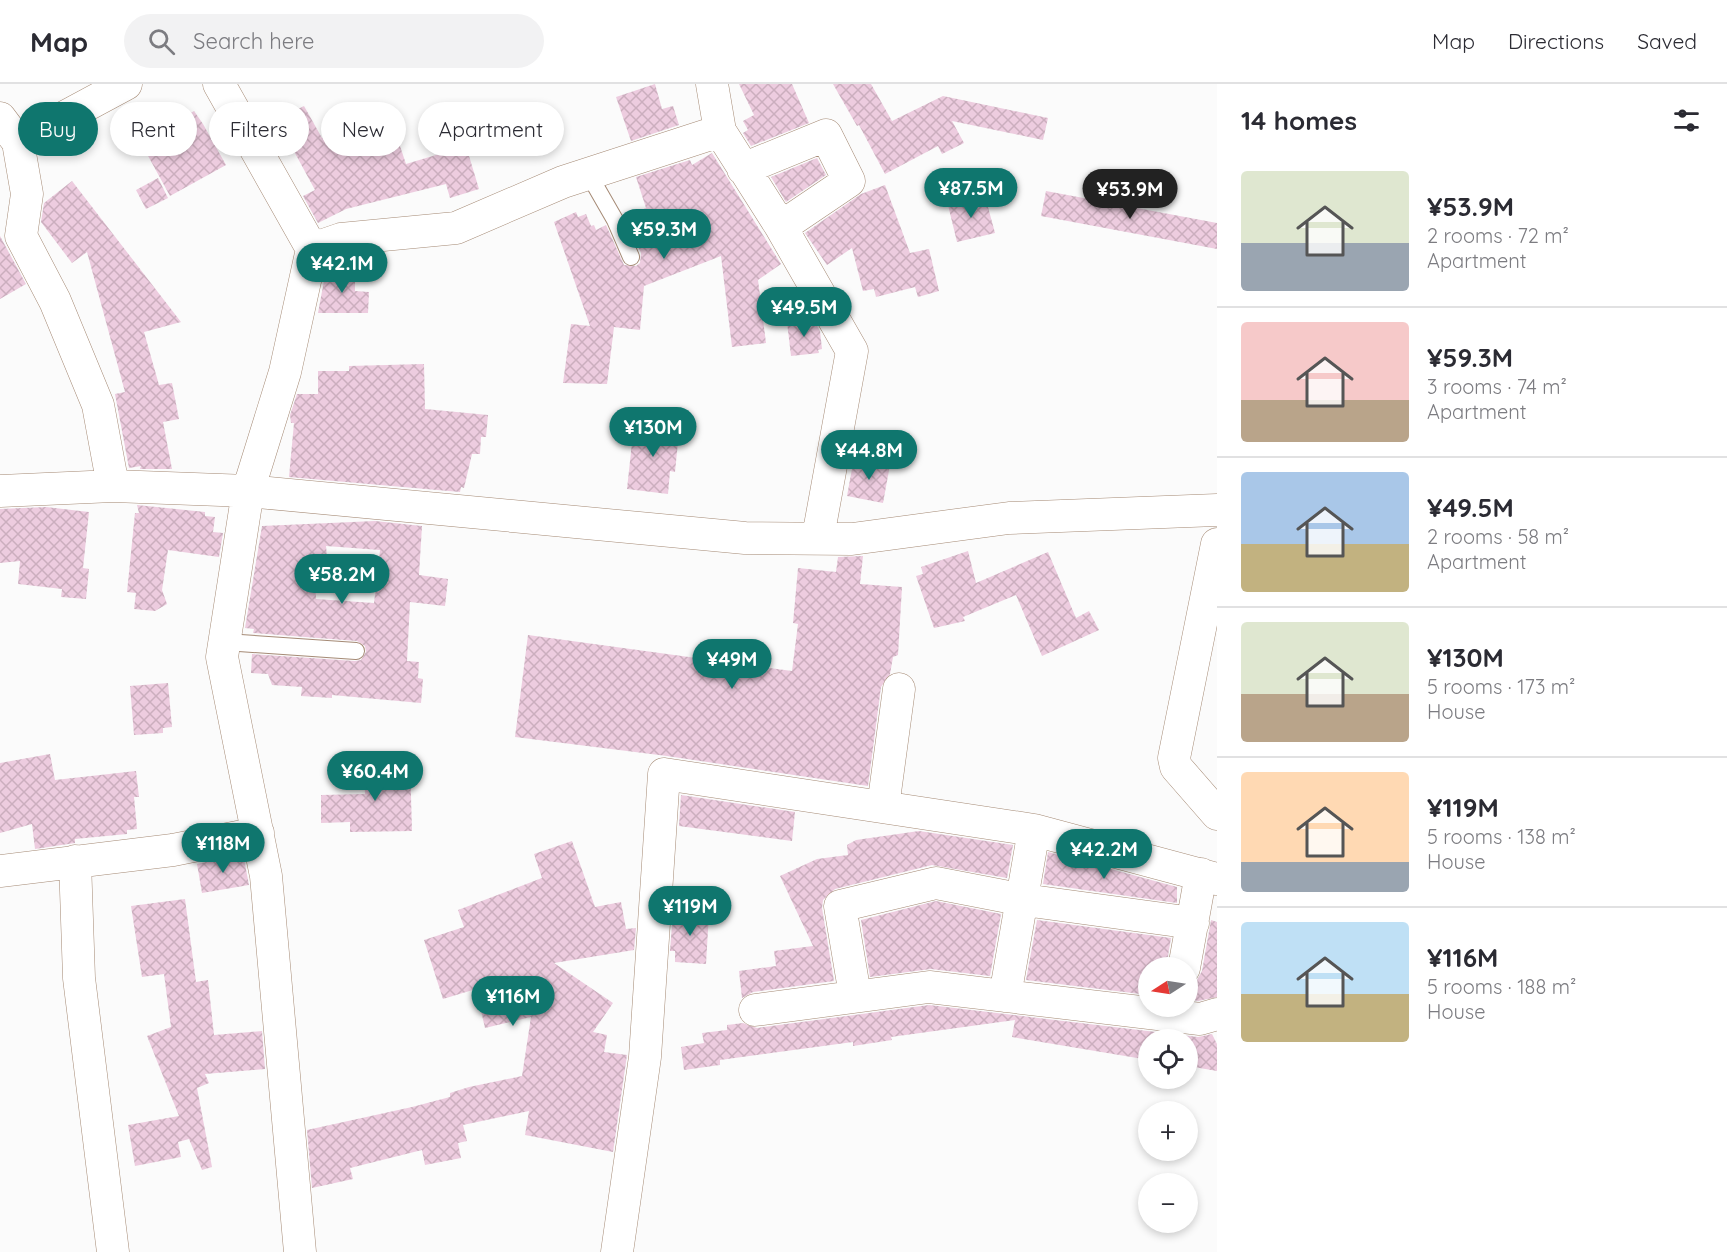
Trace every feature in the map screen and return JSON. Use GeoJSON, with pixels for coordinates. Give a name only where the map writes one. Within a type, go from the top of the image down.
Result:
{"type":"FeatureCollection","features":[{"type":"Feature","properties":{"kind":"street"},"geometry":{"type":"LineString","coordinates":[[113,486],[99,405],[55,301],[21,236],[27,194],[9,130],[126,84]]}},
{"type":"Feature","properties":{"kind":"street"},"geometry":{"type":"LineString","coordinates":[[219,84],[312,249],[285,372],[248,491],[222,657],[227,693],[242,746],[268,888],[300,1252]]}},
{"type":"Feature","properties":{"kind":"street"},"geometry":{"type":"LineString","coordinates":[[712,84],[720,131],[782,227],[852,351],[818,537]]}},
{"type":"Feature","properties":{"kind":"street"},"geometry":{"type":"LineString","coordinates":[[312,249],[341,239],[456,228],[588,174],[720,131]]}},
{"type":"Feature","properties":{"kind":"street"},"geometry":{"type":"LineString","coordinates":[[743,169],[826,135],[849,181],[782,227]]}},
{"type":"Feature","properties":{"kind":"street"},"geometry":{"type":"LineString","coordinates":[[0,491],[113,486],[248,491],[745,538],[876,537],[965,522],[1009,518],[1217,510]]}},
{"type":"Feature","properties":{"kind":"street"},"geometry":{"type":"LineString","coordinates":[[1217,544],[1174,758],[1176,767],[1217,814]]}},
{"type":"Feature","properties":{"kind":"street"},"geometry":{"type":"LineString","coordinates":[[883,807],[899,688]]}},
{"type":"Feature","properties":{"kind":"street"},"geometry":{"type":"LineString","coordinates":[[617,1252],[645,1057],[664,774],[1034,830],[1209,876],[1193,923],[1186,957]]}},
{"type":"Feature","properties":{"kind":"street"},"geometry":{"type":"LineString","coordinates":[[1005,996],[1024,900],[1034,830]]}},
{"type":"Feature","properties":{"kind":"street"},"geometry":{"type":"LineString","coordinates":[[0,871],[173,850],[258,833]]}},
{"type":"Feature","properties":{"kind":"street"},"geometry":{"type":"LineString","coordinates":[[75,861],[79,978],[113,1252]]}},
{"type":"Feature","properties":{"kind":"street"},"geometry":{"type":"LineString","coordinates":[[855,995],[840,906],[936,883],[1024,900],[1193,923]]}},
{"type":"Feature","properties":{"kind":"street"},"geometry":{"type":"LineString","coordinates":[[755,1010],[929,987],[1090,1008],[1138,1009]]}},
{"type":"Feature","properties":{"kind":"street"},"geometry":{"type":"LineString","coordinates":[[1194,1017],[1200,1019],[1217,1014]]}},
{"type":"Feature","properties":{"kind":"lane"},"geometry":{"type":"LineString","coordinates":[[588,174],[615,220],[631,257]]}},
{"type":"Feature","properties":{"kind":"lane"},"geometry":{"type":"LineString","coordinates":[[225,642],[356,651]]}},
{"type":"Feature","properties":{"kind":"building"},"geometry":{"type":"Polygon","coordinates":[[[655,84],[662,109],[673,106],[679,125],[631,141],[616,97],[655,84]]]}},
{"type":"Feature","properties":{"kind":"building"},"geometry":{"type":"Polygon","coordinates":[[[739,84],[792,84],[809,123],[751,146],[743,133],[748,130],[743,121],[754,115],[739,84]]]}},
{"type":"Feature","properties":{"kind":"building"},"geometry":{"type":"Polygon","coordinates":[[[833,84],[871,84],[892,121],[943,96],[1048,118],[1043,140],[952,121],[964,143],[942,154],[938,146],[885,174],[859,125],[857,126],[833,84]]]}},
{"type":"Feature","properties":{"kind":"building"},"geometry":{"type":"Polygon","coordinates":[[[197,115],[209,135],[209,156],[221,156],[226,165],[170,196],[148,156],[197,156],[197,115]]]}},
{"type":"Feature","properties":{"kind":"building"},"geometry":{"type":"Polygon","coordinates":[[[309,115],[321,136],[321,156],[403,156],[406,164],[433,156],[469,156],[479,189],[450,198],[446,184],[346,209],[318,223],[303,196],[315,190],[297,156],[309,156],[309,115]]]}},
{"type":"Feature","properties":{"kind":"building"},"geometry":{"type":"Polygon","coordinates":[[[712,153],[781,264],[758,280],[766,343],[732,347],[721,256],[644,286],[640,330],[614,327],[607,384],[563,383],[571,324],[590,326],[554,222],[576,212],[578,217],[586,214],[591,226],[594,225],[596,230],[606,225],[624,265],[636,266],[640,263],[641,253],[625,217],[646,208],[636,177],[690,160],[692,165],[712,153]]]}},
{"type":"Feature","properties":{"kind":"building"},"geometry":{"type":"Polygon","coordinates":[[[817,158],[826,175],[786,202],[771,177],[817,158]]]}},
{"type":"Feature","properties":{"kind":"building"},"geometry":{"type":"Polygon","coordinates":[[[158,178],[168,198],[146,209],[136,190],[158,178]]]}},
{"type":"Feature","properties":{"kind":"building"},"geometry":{"type":"Polygon","coordinates":[[[72,181],[181,322],[144,332],[159,385],[172,383],[179,419],[163,422],[172,469],[140,469],[141,466],[129,468],[115,394],[125,392],[87,252],[72,263],[41,222],[44,203],[72,181]]]}},
{"type":"Feature","properties":{"kind":"building"},"geometry":{"type":"Polygon","coordinates":[[[885,185],[910,253],[929,249],[939,291],[918,297],[915,287],[876,297],[874,289],[863,291],[852,248],[827,265],[805,233],[861,194],[885,185]]]}},
{"type":"Feature","properties":{"kind":"building"},"geometry":{"type":"Polygon","coordinates":[[[1046,191],[1217,223],[1217,249],[1041,216],[1046,191]]]}},
{"type":"Feature","properties":{"kind":"building"},"geometry":{"type":"Polygon","coordinates":[[[985,196],[995,233],[957,242],[948,205],[985,196]]]}},
{"type":"Feature","properties":{"kind":"building"},"geometry":{"type":"Polygon","coordinates":[[[0,236],[26,284],[0,299],[0,236]]]}},
{"type":"Feature","properties":{"kind":"building"},"geometry":{"type":"Polygon","coordinates":[[[326,270],[355,270],[355,291],[369,292],[368,313],[318,313],[326,270]]]}},
{"type":"Feature","properties":{"kind":"building"},"geometry":{"type":"Polygon","coordinates":[[[813,319],[820,331],[822,349],[818,350],[819,353],[791,356],[787,322],[813,319]]]}},
{"type":"Feature","properties":{"kind":"building"},"geometry":{"type":"Polygon","coordinates":[[[424,364],[425,409],[488,415],[486,437],[481,437],[480,454],[472,454],[464,488],[461,487],[460,492],[289,477],[294,423],[291,423],[290,415],[297,394],[318,394],[318,371],[349,371],[349,366],[424,364]]]}},
{"type":"Feature","properties":{"kind":"building"},"geometry":{"type":"Polygon","coordinates":[[[634,424],[675,428],[675,431],[679,432],[675,472],[670,471],[668,494],[627,489],[634,424]]]}},
{"type":"Feature","properties":{"kind":"building"},"geometry":{"type":"Polygon","coordinates":[[[854,458],[890,465],[883,503],[847,496],[854,458]]]}},
{"type":"Feature","properties":{"kind":"building"},"geometry":{"type":"Polygon","coordinates":[[[137,505],[205,512],[205,516],[215,517],[213,532],[223,533],[219,557],[168,550],[162,590],[167,604],[155,611],[134,609],[136,593],[127,592],[135,513],[139,513],[137,505]]]}},
{"type":"Feature","properties":{"kind":"building"},"geometry":{"type":"Polygon","coordinates":[[[46,507],[89,512],[83,568],[89,569],[86,599],[61,597],[62,589],[18,584],[20,561],[0,563],[0,509],[46,507]]]}},
{"type":"Feature","properties":{"kind":"building"},"geometry":{"type":"Polygon","coordinates":[[[375,521],[422,526],[419,575],[448,579],[445,606],[410,602],[407,661],[419,662],[418,678],[423,679],[421,703],[332,695],[332,698],[301,696],[302,687],[272,685],[268,674],[251,673],[252,654],[355,661],[361,660],[366,652],[365,646],[357,641],[253,633],[254,629],[245,628],[262,526],[375,521]],[[326,546],[327,556],[314,557],[316,599],[374,603],[380,550],[326,546]]]}},
{"type":"Feature","properties":{"kind":"building"},"geometry":{"type":"Polygon","coordinates":[[[968,551],[976,583],[1048,552],[1076,618],[1089,611],[1099,630],[1042,656],[1016,595],[963,617],[965,621],[934,628],[916,576],[923,574],[921,567],[968,551]]]}},
{"type":"Feature","properties":{"kind":"building"},"geometry":{"type":"Polygon","coordinates":[[[863,556],[860,584],[902,587],[898,655],[893,657],[890,674],[881,687],[868,786],[667,756],[515,737],[528,635],[792,671],[798,624],[793,623],[798,568],[836,572],[838,557],[863,556]]]}},
{"type":"Feature","properties":{"kind":"building"},"geometry":{"type":"Polygon","coordinates":[[[168,683],[172,727],[163,728],[163,733],[134,735],[130,686],[168,683]]]}},
{"type":"Feature","properties":{"kind":"building"},"geometry":{"type":"Polygon","coordinates":[[[50,754],[55,780],[136,771],[139,797],[134,797],[137,829],[127,830],[127,834],[75,839],[75,843],[35,849],[32,824],[0,833],[0,763],[50,754]]]}},
{"type":"Feature","properties":{"kind":"building"},"geometry":{"type":"Polygon","coordinates":[[[410,762],[412,831],[350,832],[350,822],[321,823],[321,795],[365,794],[364,771],[376,771],[376,763],[410,762]]]}},
{"type":"Feature","properties":{"kind":"building"},"geometry":{"type":"Polygon","coordinates":[[[681,795],[795,812],[792,841],[679,826],[681,795]]]}},
{"type":"Feature","properties":{"kind":"building"},"geometry":{"type":"Polygon","coordinates":[[[919,831],[1013,845],[1007,878],[932,865],[835,889],[823,900],[822,908],[834,981],[753,992],[742,998],[739,971],[776,966],[774,951],[813,946],[780,876],[817,859],[848,855],[847,845],[856,840],[919,831]]]}},
{"type":"Feature","properties":{"kind":"building"},"geometry":{"type":"Polygon","coordinates":[[[572,841],[595,907],[621,902],[626,929],[636,928],[634,950],[554,963],[613,1003],[593,1032],[607,1035],[604,1052],[627,1055],[613,1152],[525,1135],[529,1111],[463,1125],[467,1141],[458,1143],[461,1158],[425,1165],[422,1150],[350,1168],[353,1179],[312,1188],[307,1130],[412,1107],[450,1097],[450,1093],[469,1087],[522,1076],[531,1017],[485,1028],[476,989],[443,999],[424,940],[464,927],[458,910],[542,878],[534,854],[572,841]]]}},
{"type":"Feature","properties":{"kind":"building"},"geometry":{"type":"Polygon","coordinates":[[[1048,852],[1177,887],[1177,903],[1043,884],[1048,852]]]}},
{"type":"Feature","properties":{"kind":"building"},"geometry":{"type":"Polygon","coordinates":[[[243,854],[249,885],[202,893],[197,864],[243,854]]]}},
{"type":"Feature","properties":{"kind":"building"},"geometry":{"type":"Polygon","coordinates":[[[185,899],[196,982],[208,980],[214,1035],[262,1031],[265,1069],[205,1074],[209,1083],[197,1088],[212,1167],[202,1170],[189,1139],[178,1142],[181,1157],[135,1166],[128,1125],[179,1116],[147,1036],[171,1027],[164,974],[142,977],[131,906],[185,899]]]}},
{"type":"Feature","properties":{"kind":"building"},"geometry":{"type":"Polygon","coordinates":[[[936,901],[1001,914],[990,976],[931,969],[870,977],[861,920],[936,901]]]}},
{"type":"Feature","properties":{"kind":"building"},"geometry":{"type":"Polygon","coordinates":[[[673,912],[709,914],[706,964],[675,962],[675,951],[670,951],[673,912]]]}},
{"type":"Feature","properties":{"kind":"building"},"geometry":{"type":"Polygon","coordinates":[[[1037,920],[1171,938],[1168,957],[1138,957],[1138,994],[1026,980],[1037,920]]]}},
{"type":"Feature","properties":{"kind":"building"},"geometry":{"type":"Polygon","coordinates":[[[1211,920],[1217,922],[1217,997],[1198,1001],[1198,978],[1202,971],[1211,920]]]}},
{"type":"Feature","properties":{"kind":"building"},"geometry":{"type":"Polygon","coordinates":[[[929,1005],[1138,1030],[1138,1058],[1012,1037],[1015,1020],[891,1037],[892,1040],[853,1046],[853,1042],[720,1060],[720,1065],[684,1070],[681,1047],[704,1043],[702,1033],[727,1030],[727,1025],[743,1023],[757,1028],[929,1005]]]}},
{"type":"Feature","properties":{"kind":"building"},"geometry":{"type":"Polygon","coordinates":[[[1212,1034],[1217,1044],[1217,1071],[1198,1068],[1198,1037],[1212,1034]]]}}]}
